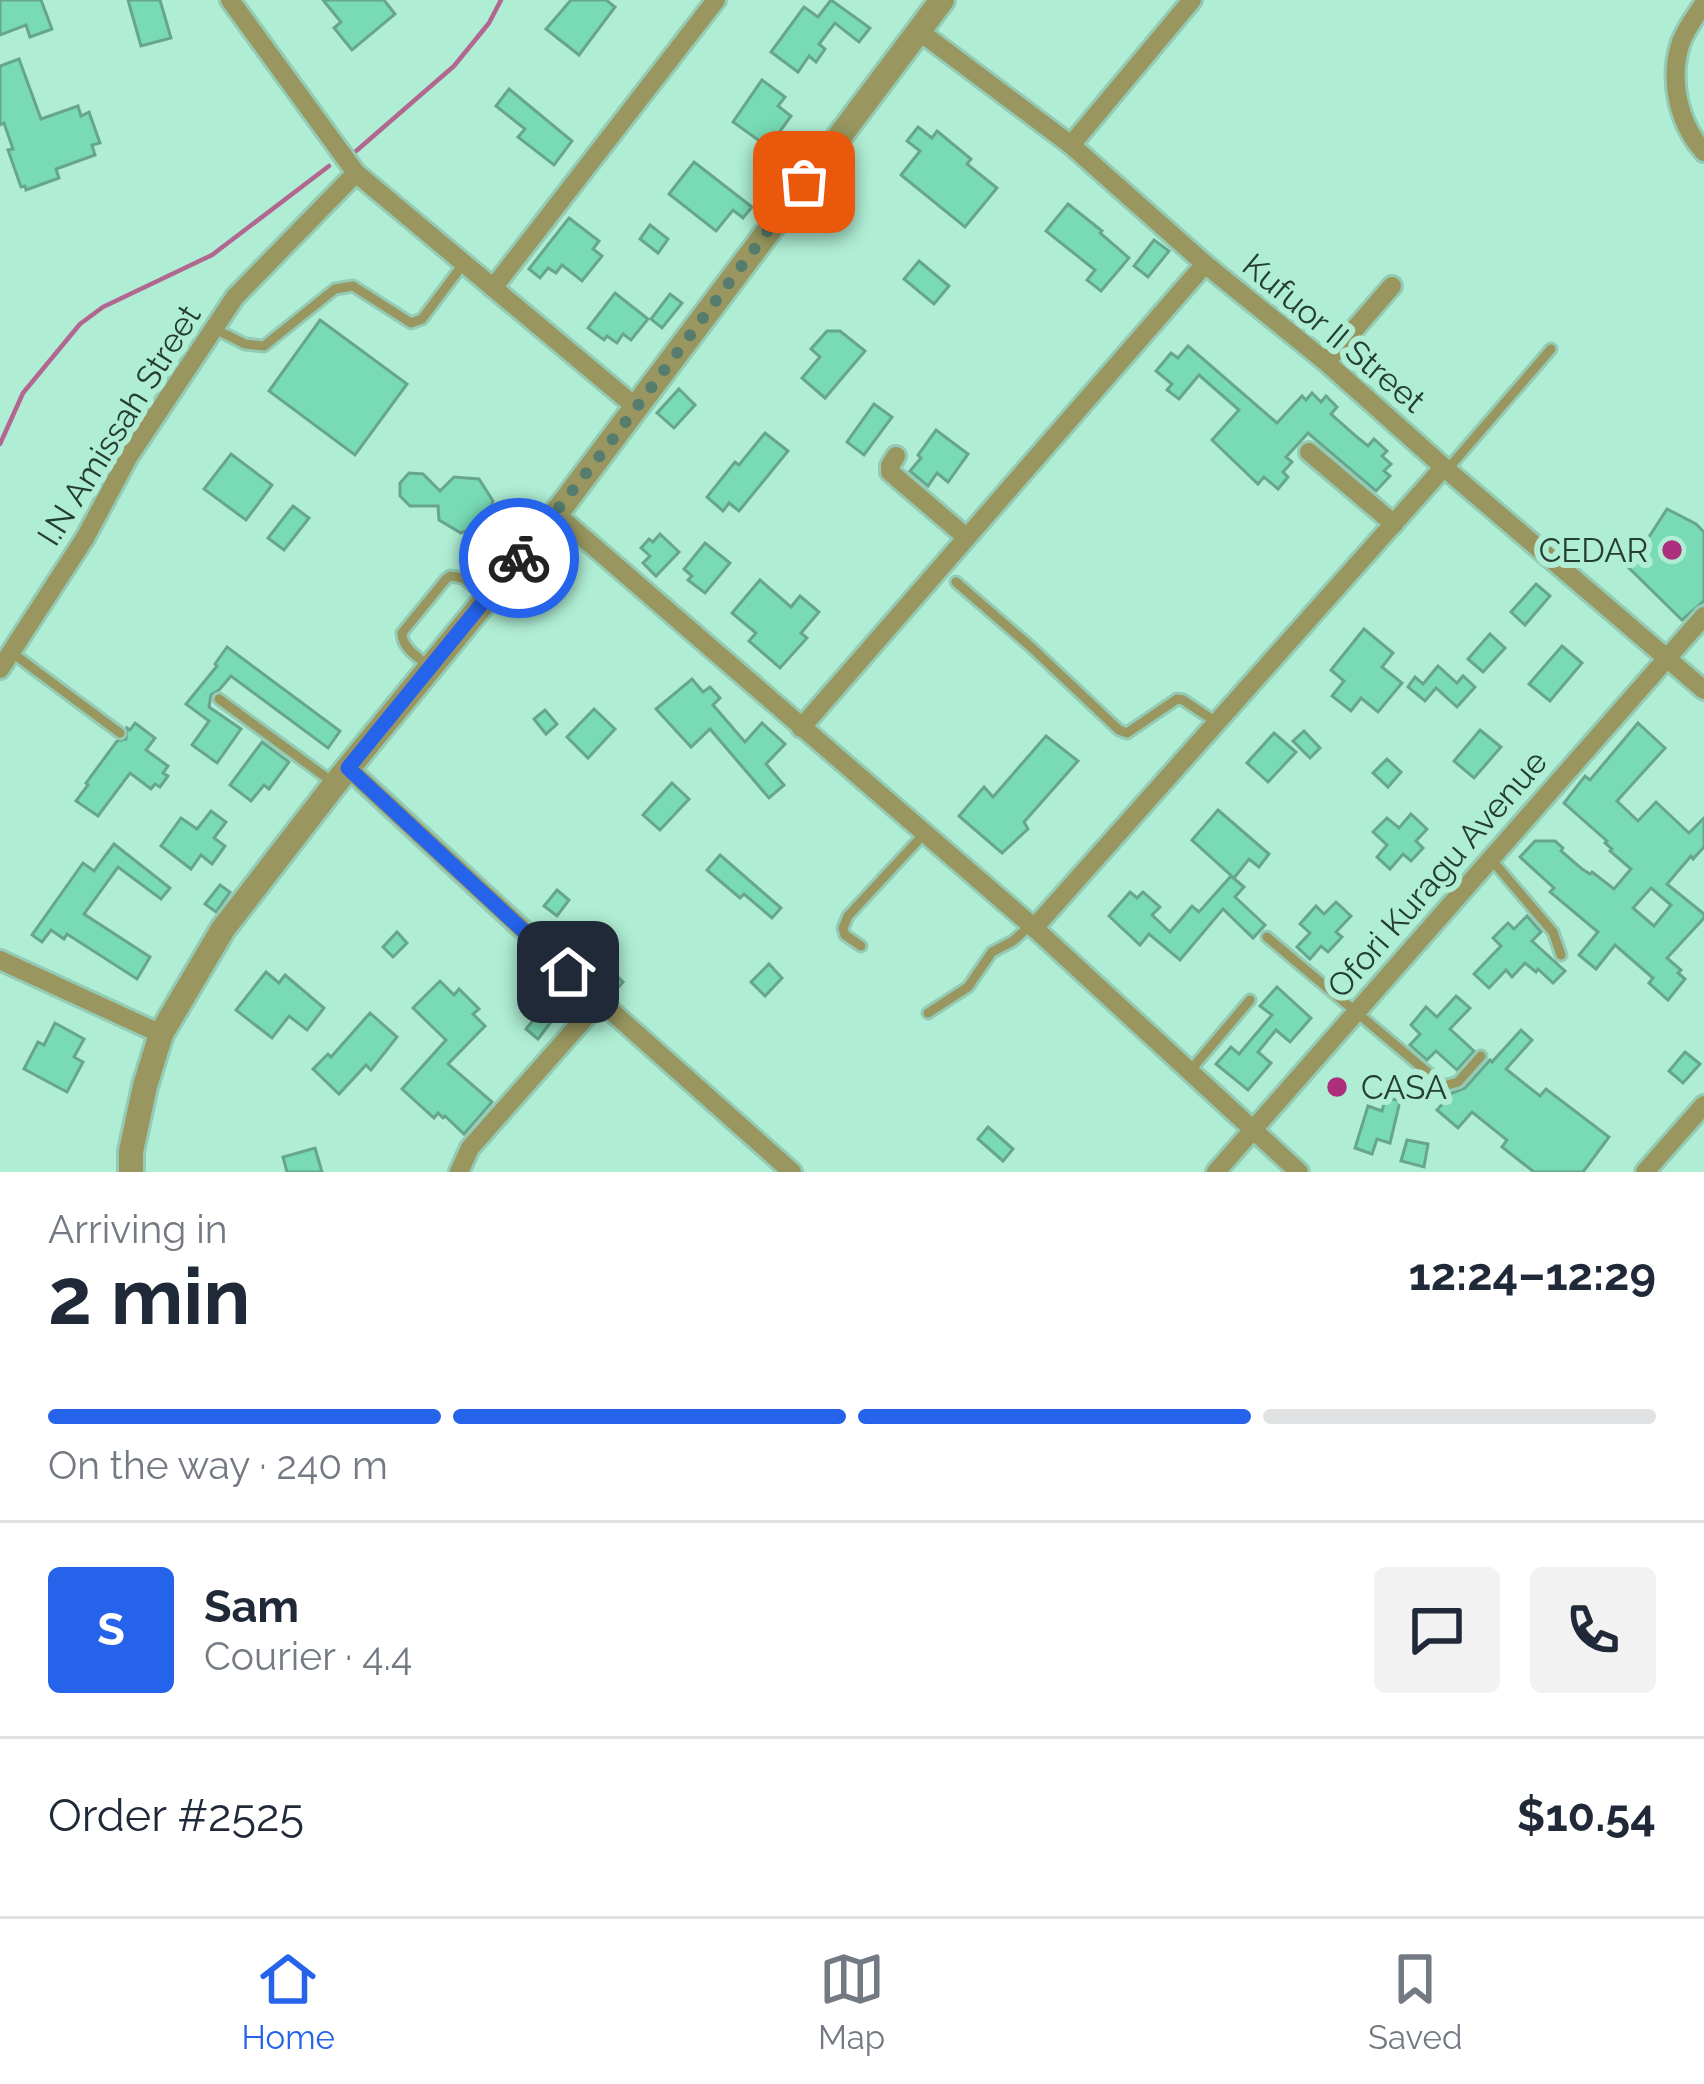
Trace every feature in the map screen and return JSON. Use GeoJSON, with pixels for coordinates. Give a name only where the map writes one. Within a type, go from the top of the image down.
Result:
{"type":"FeatureCollection","features":[{"type":"Feature","properties":{"kind":"street"},"geometry":{"type":"LineString","coordinates":[[230,0],[356,173],[638,408]]}},
{"type":"Feature","properties":{"kind":"street"},"geometry":{"type":"LineString","coordinates":[[493,288],[716,0]]}},
{"type":"Feature","properties":{"kind":"street"},"geometry":{"type":"LineString","coordinates":[[131,1172],[145,1085],[161,1034],[223,929],[341,776],[556,514],[942,0]]}},
{"type":"Feature","properties":{"kind":"street"},"geometry":{"type":"LineString","coordinates":[[1071,145],[1192,0]]}},
{"type":"Feature","properties":{"kind":"street"},"geometry":{"type":"LineString","coordinates":[[1704,3],[1680,43],[1676,98],[1704,152]]}},
{"type":"Feature","properties":{"kind":"street","name":"Kufuor II Street"},"geometry":{"type":"LineString","coordinates":[[919,31],[1071,145],[1704,690]]}},
{"type":"Feature","properties":{"kind":"street","name":"I.N Amissah Street"},"geometry":{"type":"LineString","coordinates":[[6,661],[85,538],[129,456],[235,297],[356,173]]}},
{"type":"Feature","properties":{"kind":"street"},"geometry":{"type":"LineString","coordinates":[[801,728],[1205,264]]}},
{"type":"Feature","properties":{"kind":"street"},"geometry":{"type":"LineString","coordinates":[[1327,362],[1392,286]]}},
{"type":"Feature","properties":{"kind":"street"},"geometry":{"type":"LineString","coordinates":[[1309,452],[1394,524]]}},
{"type":"Feature","properties":{"kind":"street"},"geometry":{"type":"LineString","coordinates":[[896,456],[890,472],[966,537]]}},
{"type":"Feature","properties":{"kind":"street"},"geometry":{"type":"LineString","coordinates":[[1033,927],[1446,468]]}},
{"type":"Feature","properties":{"kind":"street"},"geometry":{"type":"LineString","coordinates":[[556,514],[1033,927],[1299,1172]]}},
{"type":"Feature","properties":{"kind":"street","name":"Ofori Kuragu Avenue"},"geometry":{"type":"LineString","coordinates":[[1216,1172],[1704,616]]}},
{"type":"Feature","properties":{"kind":"street"},"geometry":{"type":"LineString","coordinates":[[341,776],[792,1172]]}},
{"type":"Feature","properties":{"kind":"street"},"geometry":{"type":"LineString","coordinates":[[0,960],[161,1034]]}},
{"type":"Feature","properties":{"kind":"street"},"geometry":{"type":"LineString","coordinates":[[460,1172],[470,1148],[600,1001]]}},
{"type":"Feature","properties":{"kind":"street"},"geometry":{"type":"LineString","coordinates":[[1645,1172],[1704,1105]]}},
{"type":"Feature","properties":{"kind":"lane"},"geometry":{"type":"LineString","coordinates":[[213,328],[245,344],[265,346],[335,289],[353,286],[411,323],[417,322],[464,263]]}},
{"type":"Feature","properties":{"kind":"lane"},"geometry":{"type":"LineString","coordinates":[[1446,468],[1551,350]]}},
{"type":"Feature","properties":{"kind":"lane"},"geometry":{"type":"LineString","coordinates":[[430,667],[406,647],[402,632],[450,576],[464,578],[486,597]]}},
{"type":"Feature","properties":{"kind":"lane"},"geometry":{"type":"LineString","coordinates":[[956,582],[1119,730],[1127,733],[1177,700],[1216,722]]}},
{"type":"Feature","properties":{"kind":"lane"},"geometry":{"type":"LineString","coordinates":[[6,661],[120,733]]}},
{"type":"Feature","properties":{"kind":"lane"},"geometry":{"type":"LineString","coordinates":[[219,700],[341,776]]}},
{"type":"Feature","properties":{"kind":"lane"},"geometry":{"type":"LineString","coordinates":[[861,946],[845,935],[848,916],[924,834]]}},
{"type":"Feature","properties":{"kind":"lane"},"geometry":{"type":"LineString","coordinates":[[1490,858],[1553,932],[1562,955]]}},
{"type":"Feature","properties":{"kind":"lane"},"geometry":{"type":"LineString","coordinates":[[928,1013],[968,988],[992,952],[1033,927]]}},
{"type":"Feature","properties":{"kind":"lane"},"geometry":{"type":"LineString","coordinates":[[1267,938],[1444,1086],[1457,1082],[1480,1056]]}},
{"type":"Feature","properties":{"kind":"lane"},"geometry":{"type":"LineString","coordinates":[[1189,1072],[1250,1000]]}},
{"type":"Feature","properties":{"kind":"building"},"geometry":{"type":"Polygon","coordinates":[[[0,0],[41,0],[52,29],[30,37],[26,25],[0,35],[0,0]]]}},
{"type":"Feature","properties":{"kind":"building"},"geometry":{"type":"Polygon","coordinates":[[[128,0],[160,0],[171,38],[141,46],[128,0]]]}},
{"type":"Feature","properties":{"kind":"building"},"geometry":{"type":"Polygon","coordinates":[[[323,0],[384,0],[395,14],[352,50],[334,28],[341,22],[323,0]]]}},
{"type":"Feature","properties":{"kind":"building"},"geometry":{"type":"Polygon","coordinates":[[[571,0],[606,0],[615,7],[579,55],[546,29],[571,0]]]}},
{"type":"Feature","properties":{"kind":"building"},"geometry":{"type":"Polygon","coordinates":[[[831,0],[870,28],[859,42],[835,23],[819,44],[825,49],[816,62],[809,56],[798,72],[771,52],[804,7],[818,17],[831,0]]]}},
{"type":"Feature","properties":{"kind":"building"},"geometry":{"type":"Polygon","coordinates":[[[19,59],[41,119],[78,106],[81,116],[89,112],[100,143],[92,145],[95,155],[56,169],[59,178],[26,190],[8,150],[13,149],[4,123],[0,125],[0,66],[19,59]]]}},
{"type":"Feature","properties":{"kind":"building"},"geometry":{"type":"Polygon","coordinates":[[[762,80],[785,97],[778,106],[791,116],[773,141],[766,136],[761,142],[733,122],[762,80]]]}},
{"type":"Feature","properties":{"kind":"building"},"geometry":{"type":"Polygon","coordinates":[[[509,89],[572,141],[554,165],[518,137],[525,129],[496,106],[509,89]]]}},
{"type":"Feature","properties":{"kind":"building"},"geometry":{"type":"Polygon","coordinates":[[[918,127],[932,138],[937,131],[997,188],[965,227],[901,175],[920,151],[907,141],[918,127]]]}},
{"type":"Feature","properties":{"kind":"building"},"geometry":{"type":"Polygon","coordinates":[[[694,162],[752,207],[743,218],[733,210],[716,231],[669,194],[694,162]]]}},
{"type":"Feature","properties":{"kind":"building"},"geometry":{"type":"Polygon","coordinates":[[[1068,204],[1129,258],[1101,291],[1087,280],[1095,270],[1046,231],[1068,204]]]}},
{"type":"Feature","properties":{"kind":"building"},"geometry":{"type":"Polygon","coordinates":[[[569,218],[599,241],[593,249],[602,256],[582,281],[562,265],[556,273],[548,268],[540,278],[529,269],[569,218]]]}},
{"type":"Feature","properties":{"kind":"building"},"geometry":{"type":"Polygon","coordinates":[[[650,225],[668,239],[658,253],[640,239],[650,225]]]}},
{"type":"Feature","properties":{"kind":"building"},"geometry":{"type":"Polygon","coordinates":[[[1154,240],[1169,251],[1148,277],[1134,266],[1154,240]]]}},
{"type":"Feature","properties":{"kind":"building"},"geometry":{"type":"Polygon","coordinates":[[[919,261],[949,286],[934,304],[904,279],[919,261]]]}},
{"type":"Feature","properties":{"kind":"building"},"geometry":{"type":"Polygon","coordinates":[[[615,293],[648,319],[631,340],[623,334],[617,343],[588,328],[615,293]]]}},
{"type":"Feature","properties":{"kind":"building"},"geometry":{"type":"Polygon","coordinates":[[[670,294],[682,303],[662,328],[651,319],[670,294]]]}},
{"type":"Feature","properties":{"kind":"building"},"geometry":{"type":"Polygon","coordinates":[[[320,320],[407,384],[355,455],[269,391],[320,320]]]}},
{"type":"Feature","properties":{"kind":"building"},"geometry":{"type":"Polygon","coordinates":[[[827,331],[840,331],[865,351],[825,398],[802,378],[820,357],[811,349],[827,331]]]}},
{"type":"Feature","properties":{"kind":"building"},"geometry":{"type":"Polygon","coordinates":[[[1188,346],[1277,423],[1302,396],[1306,400],[1312,393],[1321,402],[1326,396],[1337,407],[1331,414],[1368,446],[1374,439],[1387,451],[1382,456],[1391,464],[1384,471],[1390,476],[1376,491],[1308,433],[1286,457],[1292,462],[1278,489],[1264,477],[1258,484],[1212,440],[1239,410],[1199,375],[1179,399],[1167,390],[1172,384],[1156,371],[1171,353],[1178,358],[1188,346]]]}},
{"type":"Feature","properties":{"kind":"building"},"geometry":{"type":"Polygon","coordinates":[[[679,389],[695,405],[674,428],[657,413],[679,389]]]}},
{"type":"Feature","properties":{"kind":"building"},"geometry":{"type":"Polygon","coordinates":[[[874,404],[892,417],[864,455],[847,442],[874,404]]]}},
{"type":"Feature","properties":{"kind":"building"},"geometry":{"type":"Polygon","coordinates":[[[936,430],[968,454],[948,482],[937,473],[928,486],[910,471],[936,430]]]}},
{"type":"Feature","properties":{"kind":"building"},"geometry":{"type":"Polygon","coordinates":[[[765,433],[788,451],[739,511],[729,503],[723,511],[707,497],[765,433]]]}},
{"type":"Feature","properties":{"kind":"building"},"geometry":{"type":"Polygon","coordinates":[[[231,454],[272,485],[246,520],[204,489],[231,454]]]}},
{"type":"Feature","properties":{"kind":"building"},"geometry":{"type":"Polygon","coordinates":[[[409,473],[423,474],[440,491],[454,477],[479,479],[493,501],[484,524],[461,533],[439,520],[438,506],[410,506],[400,496],[400,483],[409,473]]]}},
{"type":"Feature","properties":{"kind":"building"},"geometry":{"type":"Polygon","coordinates":[[[293,506],[309,518],[284,550],[268,538],[293,506]]]}},
{"type":"Feature","properties":{"kind":"building","name":"CEDAR"},"geometry":{"type":"Polygon","coordinates":[[[1667,509],[1704,532],[1704,601],[1682,620],[1629,568],[1667,509]]]}},
{"type":"Feature","properties":{"kind":"building"},"geometry":{"type":"Polygon","coordinates":[[[660,534],[679,552],[656,576],[643,563],[650,556],[641,548],[660,534]]]}},
{"type":"Feature","properties":{"kind":"building"},"geometry":{"type":"Polygon","coordinates":[[[705,543],[730,563],[705,593],[688,580],[692,576],[684,569],[705,543]]]}},
{"type":"Feature","properties":{"kind":"building"},"geometry":{"type":"Polygon","coordinates":[[[760,580],[791,607],[800,596],[819,612],[801,633],[807,638],[780,668],[749,641],[756,633],[732,613],[760,580]]]}},
{"type":"Feature","properties":{"kind":"building"},"geometry":{"type":"Polygon","coordinates":[[[1536,584],[1550,596],[1525,625],[1511,612],[1536,584]]]}},
{"type":"Feature","properties":{"kind":"building"},"geometry":{"type":"Polygon","coordinates":[[[1364,629],[1393,653],[1382,667],[1402,683],[1378,712],[1361,698],[1351,711],[1332,696],[1344,681],[1331,670],[1364,629]]]}},
{"type":"Feature","properties":{"kind":"building"},"geometry":{"type":"Polygon","coordinates":[[[1490,634],[1505,648],[1483,672],[1468,659],[1490,634]]]}},
{"type":"Feature","properties":{"kind":"building"},"geometry":{"type":"Polygon","coordinates":[[[1562,646],[1582,663],[1550,701],[1529,684],[1562,646]]]}},
{"type":"Feature","properties":{"kind":"building"},"geometry":{"type":"Polygon","coordinates":[[[227,647],[340,731],[328,748],[231,676],[211,695],[209,707],[241,729],[217,763],[192,745],[209,721],[186,704],[227,647]]]}},
{"type":"Feature","properties":{"kind":"building"},"geometry":{"type":"Polygon","coordinates":[[[1438,666],[1457,683],[1463,676],[1475,687],[1457,707],[1436,688],[1425,701],[1408,687],[1415,677],[1423,684],[1438,666]]]}},
{"type":"Feature","properties":{"kind":"building"},"geometry":{"type":"Polygon","coordinates":[[[692,679],[703,692],[710,687],[720,698],[713,705],[745,742],[762,723],[785,744],[766,764],[784,785],[769,798],[710,729],[691,747],[656,709],[692,679]]]}},
{"type":"Feature","properties":{"kind":"building"},"geometry":{"type":"Polygon","coordinates":[[[594,709],[615,729],[588,758],[567,737],[594,709]]]}},
{"type":"Feature","properties":{"kind":"building"},"geometry":{"type":"Polygon","coordinates":[[[545,710],[557,724],[546,734],[534,719],[545,710]]]}},
{"type":"Feature","properties":{"kind":"building"},"geometry":{"type":"Polygon","coordinates":[[[135,723],[155,738],[146,750],[168,766],[163,773],[168,776],[160,787],[155,784],[151,789],[130,773],[98,816],[76,801],[135,723]]]}},
{"type":"Feature","properties":{"kind":"building"},"geometry":{"type":"Polygon","coordinates":[[[1638,723],[1665,748],[1617,801],[1638,821],[1656,802],[1689,833],[1704,818],[1704,847],[1667,884],[1704,914],[1667,958],[1685,979],[1668,1000],[1649,983],[1653,978],[1615,945],[1596,969],[1579,955],[1598,932],[1550,892],[1554,888],[1520,857],[1535,841],[1555,841],[1582,869],[1614,889],[1631,869],[1564,803],[1585,776],[1590,780],[1638,723]],[[1651,888],[1633,908],[1654,926],[1671,905],[1651,888]]]}},
{"type":"Feature","properties":{"kind":"building"},"geometry":{"type":"Polygon","coordinates":[[[1480,730],[1501,747],[1474,778],[1454,761],[1480,730]]]}},
{"type":"Feature","properties":{"kind":"building"},"geometry":{"type":"Polygon","coordinates":[[[1304,731],[1320,748],[1310,758],[1293,741],[1304,731]]]}},
{"type":"Feature","properties":{"kind":"building"},"geometry":{"type":"Polygon","coordinates":[[[1274,733],[1296,752],[1268,782],[1247,763],[1274,733]]]}},
{"type":"Feature","properties":{"kind":"building"},"geometry":{"type":"Polygon","coordinates":[[[1046,736],[1078,761],[1024,822],[1028,829],[1002,853],[959,816],[984,787],[993,797],[1046,736]]]}},
{"type":"Feature","properties":{"kind":"building"},"geometry":{"type":"Polygon","coordinates":[[[262,742],[289,762],[269,789],[264,785],[251,801],[230,785],[262,742]]]}},
{"type":"Feature","properties":{"kind":"building"},"geometry":{"type":"Polygon","coordinates":[[[1387,759],[1401,772],[1388,787],[1373,773],[1387,759]]]}},
{"type":"Feature","properties":{"kind":"building"},"geometry":{"type":"Polygon","coordinates":[[[672,783],[689,799],[660,830],[643,815],[672,783]]]}},
{"type":"Feature","properties":{"kind":"building"},"geometry":{"type":"Polygon","coordinates":[[[1218,810],[1269,854],[1259,867],[1249,859],[1234,878],[1192,840],[1218,810]]]}},
{"type":"Feature","properties":{"kind":"building"},"geometry":{"type":"Polygon","coordinates":[[[211,811],[226,822],[214,838],[225,846],[212,864],[201,855],[191,869],[161,846],[181,818],[197,829],[211,811]]]}},
{"type":"Feature","properties":{"kind":"building"},"geometry":{"type":"Polygon","coordinates":[[[1411,814],[1427,829],[1416,841],[1423,848],[1411,861],[1403,854],[1390,869],[1377,857],[1387,845],[1373,832],[1387,818],[1399,828],[1411,814]]]}},
{"type":"Feature","properties":{"kind":"building"},"geometry":{"type":"Polygon","coordinates":[[[114,844],[170,888],[161,899],[118,867],[84,914],[150,957],[137,979],[67,934],[64,939],[51,930],[42,942],[32,935],[83,863],[94,871],[114,844]]]}},
{"type":"Feature","properties":{"kind":"building"},"geometry":{"type":"Polygon","coordinates":[[[720,855],[781,908],[772,918],[707,870],[720,855]]]}},
{"type":"Feature","properties":{"kind":"building"},"geometry":{"type":"Polygon","coordinates":[[[1231,876],[1244,887],[1235,897],[1265,925],[1253,938],[1223,909],[1180,960],[1149,934],[1140,945],[1109,916],[1130,892],[1137,898],[1143,892],[1160,907],[1152,915],[1170,932],[1192,906],[1199,912],[1231,876]]]}},
{"type":"Feature","properties":{"kind":"building"},"geometry":{"type":"Polygon","coordinates":[[[220,885],[230,892],[216,912],[205,904],[220,885]]]}},
{"type":"Feature","properties":{"kind":"building"},"geometry":{"type":"Polygon","coordinates":[[[557,890],[569,900],[557,916],[544,906],[557,890]]]}},
{"type":"Feature","properties":{"kind":"building"},"geometry":{"type":"Polygon","coordinates":[[[1336,902],[1351,916],[1336,932],[1342,937],[1328,952],[1321,946],[1310,959],[1297,947],[1310,933],[1300,924],[1316,906],[1324,914],[1336,902]]]}},
{"type":"Feature","properties":{"kind":"building"},"geometry":{"type":"Polygon","coordinates":[[[1527,916],[1541,932],[1532,941],[1565,971],[1553,983],[1525,963],[1512,977],[1506,970],[1489,988],[1474,974],[1501,946],[1493,938],[1508,923],[1514,929],[1527,916]]]}},
{"type":"Feature","properties":{"kind":"building"},"geometry":{"type":"Polygon","coordinates":[[[397,932],[407,943],[393,957],[383,947],[397,932]]]}},
{"type":"Feature","properties":{"kind":"building"},"geometry":{"type":"Polygon","coordinates":[[[601,961],[623,982],[612,994],[590,973],[601,961]]]}},
{"type":"Feature","properties":{"kind":"building"},"geometry":{"type":"Polygon","coordinates":[[[769,964],[782,978],[765,996],[751,982],[769,964]]]}},
{"type":"Feature","properties":{"kind":"building"},"geometry":{"type":"Polygon","coordinates":[[[266,972],[279,983],[285,975],[324,1008],[307,1030],[289,1016],[272,1038],[236,1010],[266,972]]]}},
{"type":"Feature","properties":{"kind":"building"},"geometry":{"type":"Polygon","coordinates":[[[440,981],[454,995],[459,989],[479,1009],[473,1014],[485,1026],[448,1064],[492,1102],[464,1134],[445,1116],[438,1113],[434,1118],[402,1089],[446,1040],[413,1008],[440,981]]]}},
{"type":"Feature","properties":{"kind":"building"},"geometry":{"type":"Polygon","coordinates":[[[1277,987],[1311,1018],[1290,1042],[1276,1030],[1258,1052],[1271,1063],[1248,1090],[1216,1064],[1231,1047],[1239,1054],[1272,1015],[1260,1006],[1277,987]]]}},
{"type":"Feature","properties":{"kind":"building"},"geometry":{"type":"Polygon","coordinates":[[[1456,996],[1470,1008],[1450,1029],[1474,1051],[1457,1070],[1436,1051],[1427,1060],[1410,1045],[1420,1034],[1411,1025],[1426,1007],[1437,1017],[1456,996]]]}},
{"type":"Feature","properties":{"kind":"building"},"geometry":{"type":"Polygon","coordinates":[[[540,1012],[551,1022],[538,1039],[526,1029],[540,1012]]]}},
{"type":"Feature","properties":{"kind":"building"},"geometry":{"type":"Polygon","coordinates":[[[370,1013],[397,1037],[371,1070],[366,1065],[339,1094],[313,1069],[328,1054],[331,1057],[370,1013]]]}},
{"type":"Feature","properties":{"kind":"building"},"geometry":{"type":"Polygon","coordinates":[[[55,1023],[84,1039],[74,1057],[83,1062],[67,1092],[24,1069],[55,1023]]]}},
{"type":"Feature","properties":{"kind":"building"},"geometry":{"type":"Polygon","coordinates":[[[1521,1030],[1532,1040],[1506,1069],[1540,1096],[1546,1089],[1609,1137],[1583,1172],[1534,1172],[1502,1147],[1507,1140],[1472,1112],[1458,1128],[1437,1110],[1521,1030]]]}},
{"type":"Feature","properties":{"kind":"building"},"geometry":{"type":"Polygon","coordinates":[[[1685,1052],[1700,1064],[1683,1083],[1669,1071],[1685,1052]]]}},
{"type":"Feature","properties":{"kind":"building"},"geometry":{"type":"Polygon","coordinates":[[[1386,1097],[1400,1101],[1390,1143],[1377,1139],[1372,1154],[1355,1148],[1368,1106],[1382,1111],[1386,1097]]]}},
{"type":"Feature","properties":{"kind":"building"},"geometry":{"type":"Polygon","coordinates":[[[988,1127],[1013,1149],[1003,1161],[978,1139],[988,1127]]]}},
{"type":"Feature","properties":{"kind":"building"},"geometry":{"type":"Polygon","coordinates":[[[1407,1140],[1428,1144],[1424,1167],[1401,1161],[1407,1140]]]}},
{"type":"Feature","properties":{"kind":"building"},"geometry":{"type":"Polygon","coordinates":[[[315,1148],[322,1172],[287,1172],[283,1157],[315,1148]]]}},
{"type":"Feature","properties":{"kind":"waterway"},"geometry":{"type":"LineString","coordinates":[[355,152],[454,66],[501,0]]}},
{"type":"Feature","properties":{"kind":"waterway"},"geometry":{"type":"LineString","coordinates":[[0,444],[23,393],[80,324],[103,307],[212,255],[329,166]]}},
{"type":"Feature","properties":{"kind":"way so far"},"geometry":{"type":"LineString","coordinates":[[519,558],[804,182]]}},
{"type":"Feature","properties":{"kind":"place","name":"CEDAR"},"geometry":{"type":"Point","coordinates":[1672,550]}},
{"type":"Feature","properties":{"kind":"place","name":"CASA"},"geometry":{"type":"Point","coordinates":[1337,1087]}},
{"type":"Feature","properties":{"kind":"route"},"geometry":{"type":"LineString","coordinates":[[519,558],[348,768],[568,972]]}}]}
